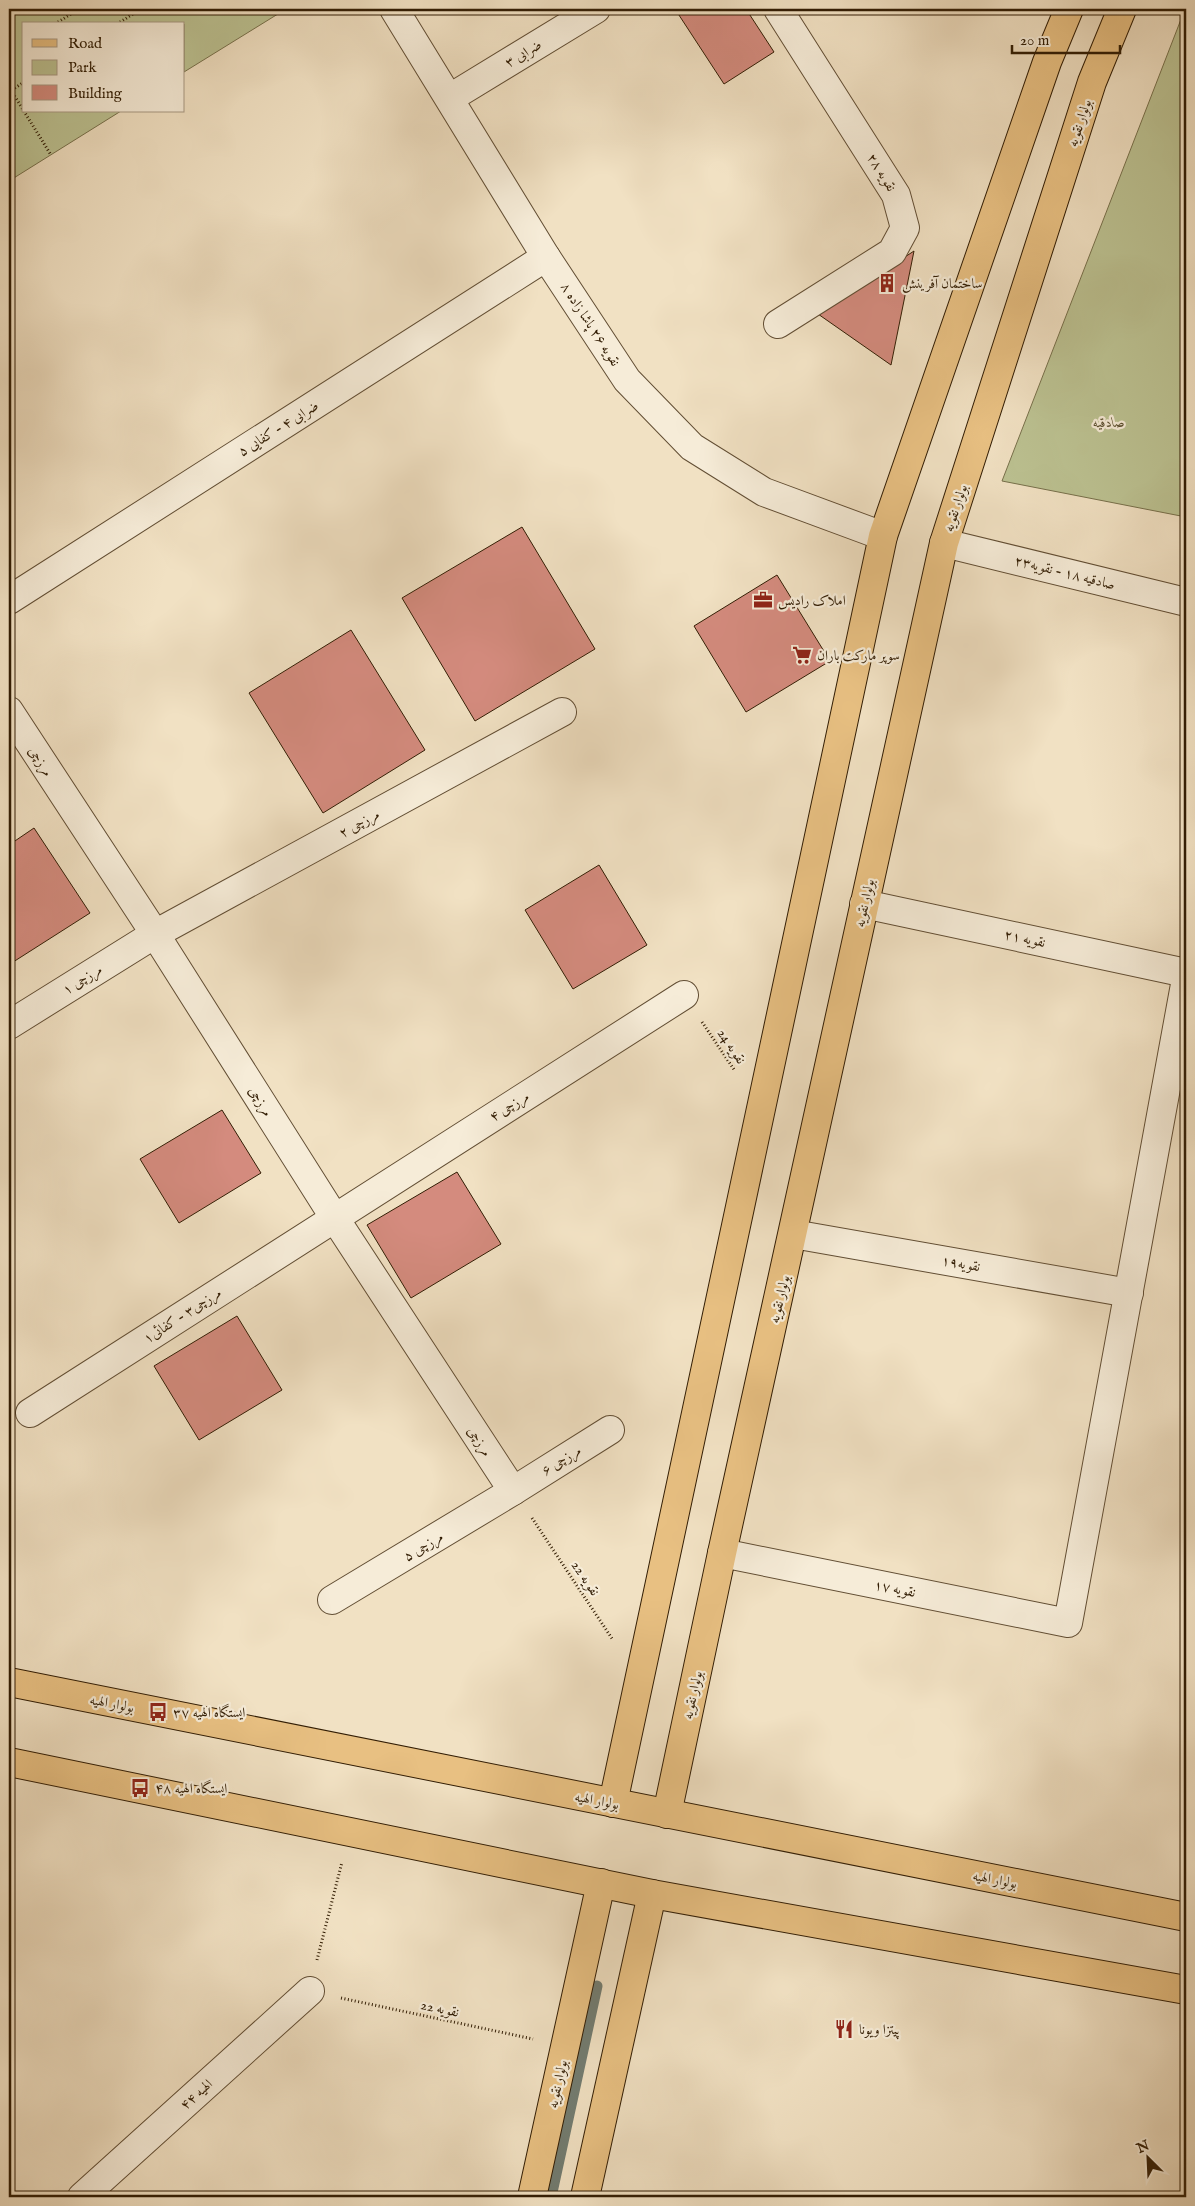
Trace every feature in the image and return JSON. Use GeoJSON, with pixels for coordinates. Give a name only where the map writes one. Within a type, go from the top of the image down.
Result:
{"type":"FeatureCollection","features":[{"type":"Feature","properties":{"kind":"main road"},"geometry":{"type":"LineString","coordinates":[[614,1803],[884,536],[1047,62],[1069,9]]}},
{"type":"Feature","properties":{"kind":"main road","name":"بولوار نقویه"},"geometry":{"type":"LineString","coordinates":[[667,1814],[722,1553],[944,542],[1092,82],[1122,9]]}},
{"type":"Feature","properties":{"kind":"main road","name":"بولوار الهیه"},"geometry":{"type":"LineString","coordinates":[[9,1682],[1186,1918]]}},
{"type":"Feature","properties":{"kind":"main road"},"geometry":{"type":"LineString","coordinates":[[9,1762],[652,1894],[1186,1990]]}},
{"type":"Feature","properties":{"kind":"main road","name":"بولوار نقویه"},"geometry":{"type":"LineString","coordinates":[[532,2197],[601,1884]]}},
{"type":"Feature","properties":{"kind":"main road"},"geometry":{"type":"LineString","coordinates":[[585,2197],[652,1894]]}},
{"type":"Feature","properties":{"kind":"street","name":"نقویه ۲۶ پاشا زاده ۸"},"geometry":{"type":"LineString","coordinates":[[394,9],[546,257],[627,380],[692,447],[764,492],[884,536]]}},
{"type":"Feature","properties":{"kind":"street","name":"ضرابی ۳"},"geometry":{"type":"LineString","coordinates":[[450,98],[596,9]]}},
{"type":"Feature","properties":{"kind":"street","name":"نقویه ۲۸"},"geometry":{"type":"LineString","coordinates":[[778,9],[896,195],[906,228],[892,252],[778,324]]}},
{"type":"Feature","properties":{"kind":"street","name":"ضرابی ۴ - کفایی ۵"},"geometry":{"type":"LineString","coordinates":[[9,600],[546,257]]}},
{"type":"Feature","properties":{"kind":"street","name":"صادقیه ۱۸ - نقویه۲۳"},"geometry":{"type":"LineString","coordinates":[[944,542],[1186,602]]}},
{"type":"Feature","properties":{"kind":"street","name":"مرزچی"},"geometry":{"type":"LineString","coordinates":[[9,711],[155,934],[334,1217],[513,1491]]}},
{"type":"Feature","properties":{"kind":"street","name":"مرزچی ۲"},"geometry":{"type":"LineString","coordinates":[[155,934],[562,712]]}},
{"type":"Feature","properties":{"kind":"street","name":"نقویه ۲۱"},"geometry":{"type":"LineString","coordinates":[[864,904],[1186,974]]}},
{"type":"Feature","properties":{"kind":"street","name":"مرزچی ۱"},"geometry":{"type":"LineString","coordinates":[[9,1025],[155,934]]}},
{"type":"Feature","properties":{"kind":"street"},"geometry":{"type":"LineString","coordinates":[[1129,1292],[1186,979]]}},
{"type":"Feature","properties":{"kind":"street","name":"مرزچی ۴"},"geometry":{"type":"LineString","coordinates":[[334,1217],[684,995]]}},
{"type":"Feature","properties":{"kind":"street","name":"مرزچی۳ - کفائی۱"},"geometry":{"type":"LineString","coordinates":[[30,1413],[334,1217]]}},
{"type":"Feature","properties":{"kind":"street","name":"نقویه۱۹"},"geometry":{"type":"LineString","coordinates":[[793,1234],[1129,1292]]}},
{"type":"Feature","properties":{"kind":"street","name":"نقویه ۱۷"},"geometry":{"type":"LineString","coordinates":[[722,1553],[1068,1623],[1129,1292]]}},
{"type":"Feature","properties":{"kind":"street","name":"مرزچی ۶"},"geometry":{"type":"LineString","coordinates":[[513,1491],[610,1430]]}},
{"type":"Feature","properties":{"kind":"street","name":"مرزچی ۵"},"geometry":{"type":"LineString","coordinates":[[332,1600],[513,1491]]}},
{"type":"Feature","properties":{"kind":"street","name":"الهیه ۴۴"},"geometry":{"type":"LineString","coordinates":[[82,2197],[310,1991]]}},
{"type":"Feature","properties":{"kind":"path"},"geometry":{"type":"LineString","coordinates":[[58,22],[79,9]]}},
{"type":"Feature","properties":{"kind":"path"},"geometry":{"type":"LineString","coordinates":[[120,22],[141,9]]}},
{"type":"Feature","properties":{"kind":"path"},"geometry":{"type":"LineString","coordinates":[[22,83],[9,90],[22,110]]}},
{"type":"Feature","properties":{"kind":"path"},"geometry":{"type":"LineString","coordinates":[[23,112],[51,155]]}},
{"type":"Feature","properties":{"kind":"path","name":"نقویه 24"},"geometry":{"type":"LineString","coordinates":[[684,995],[761,1109]]}},
{"type":"Feature","properties":{"kind":"path","name":"نقویه 22"},"geometry":{"type":"LineString","coordinates":[[513,1491],[640,1678]]}},
{"type":"Feature","properties":{"kind":"path"},"geometry":{"type":"LineString","coordinates":[[310,1991],[349,1832]]}},
{"type":"Feature","properties":{"kind":"path","name":"نقویه 22"},"geometry":{"type":"LineString","coordinates":[[310,1991],[565,2046]]}},
{"type":"Feature","properties":{"kind":"green space"},"geometry":{"type":"Polygon","coordinates":[[[9,9],[286,9],[185,71],[185,22],[22,22],[22,112],[119,112],[9,181],[9,9]]]}},
{"type":"Feature","properties":{"kind":"green space","name":"صادقیه"},"geometry":{"type":"Polygon","coordinates":[[[1186,9],[1186,517],[1002,481],[1186,9]]]}},
{"type":"Feature","properties":{"kind":"building"},"geometry":{"type":"Polygon","coordinates":[[[675,9],[746,9],[774,52],[724,84],[675,9]]]}},
{"type":"Feature","properties":{"kind":"building","name":"ساختمان آفرینش"},"geometry":{"type":"Polygon","coordinates":[[[914,251],[891,365],[818,314],[914,251]]]}},
{"type":"Feature","properties":{"kind":"building"},"geometry":{"type":"Polygon","coordinates":[[[522,527],[595,649],[475,721],[402,598],[522,527]]]}},
{"type":"Feature","properties":{"kind":"building"},"geometry":{"type":"Polygon","coordinates":[[[777,575],[830,661],[746,712],[694,626],[777,575]]]}},
{"type":"Feature","properties":{"kind":"building"},"geometry":{"type":"Polygon","coordinates":[[[351,630],[425,750],[323,813],[249,693],[351,630]]]}},
{"type":"Feature","properties":{"kind":"building"},"geometry":{"type":"Polygon","coordinates":[[[34,828],[90,913],[10,964],[9,845],[34,828]]]}},
{"type":"Feature","properties":{"kind":"building"},"geometry":{"type":"Polygon","coordinates":[[[599,865],[647,945],[573,989],[525,910],[599,865]]]}},
{"type":"Feature","properties":{"kind":"building"},"geometry":{"type":"Polygon","coordinates":[[[222,1110],[261,1173],[179,1223],[140,1159],[222,1110]]]}},
{"type":"Feature","properties":{"kind":"building"},"geometry":{"type":"Polygon","coordinates":[[[457,1172],[501,1244],[411,1298],[367,1225],[457,1172]]]}},
{"type":"Feature","properties":{"kind":"building"},"geometry":{"type":"Polygon","coordinates":[[[237,1316],[282,1390],[199,1440],[154,1366],[237,1316]]]}},
{"type":"Feature","properties":{"kind":"waterway"},"geometry":{"type":"LineString","coordinates":[[551,2197],[597,1986]]}},
{"type":"Feature","properties":{"kind":"place","name":"ساختمان آفرینش"},"geometry":{"type":"Point","coordinates":[887,283]}},
{"type":"Feature","properties":{"kind":"place","name":"املاک رادیس"},"geometry":{"type":"Point","coordinates":[763,600]}},
{"type":"Feature","properties":{"kind":"place","name":"سوپر مارکت باران"},"geometry":{"type":"Point","coordinates":[802,655]}},
{"type":"Feature","properties":{"kind":"place","name":"ایستگاه الهیه ۳۷"},"geometry":{"type":"Point","coordinates":[158,1712]}},
{"type":"Feature","properties":{"kind":"place","name":"ایستگاه الهیه ۴۸"},"geometry":{"type":"Point","coordinates":[140,1788]}},
{"type":"Feature","properties":{"kind":"place","name":"پیتزا ویونا"},"geometry":{"type":"Point","coordinates":[844,2029]}}]}
